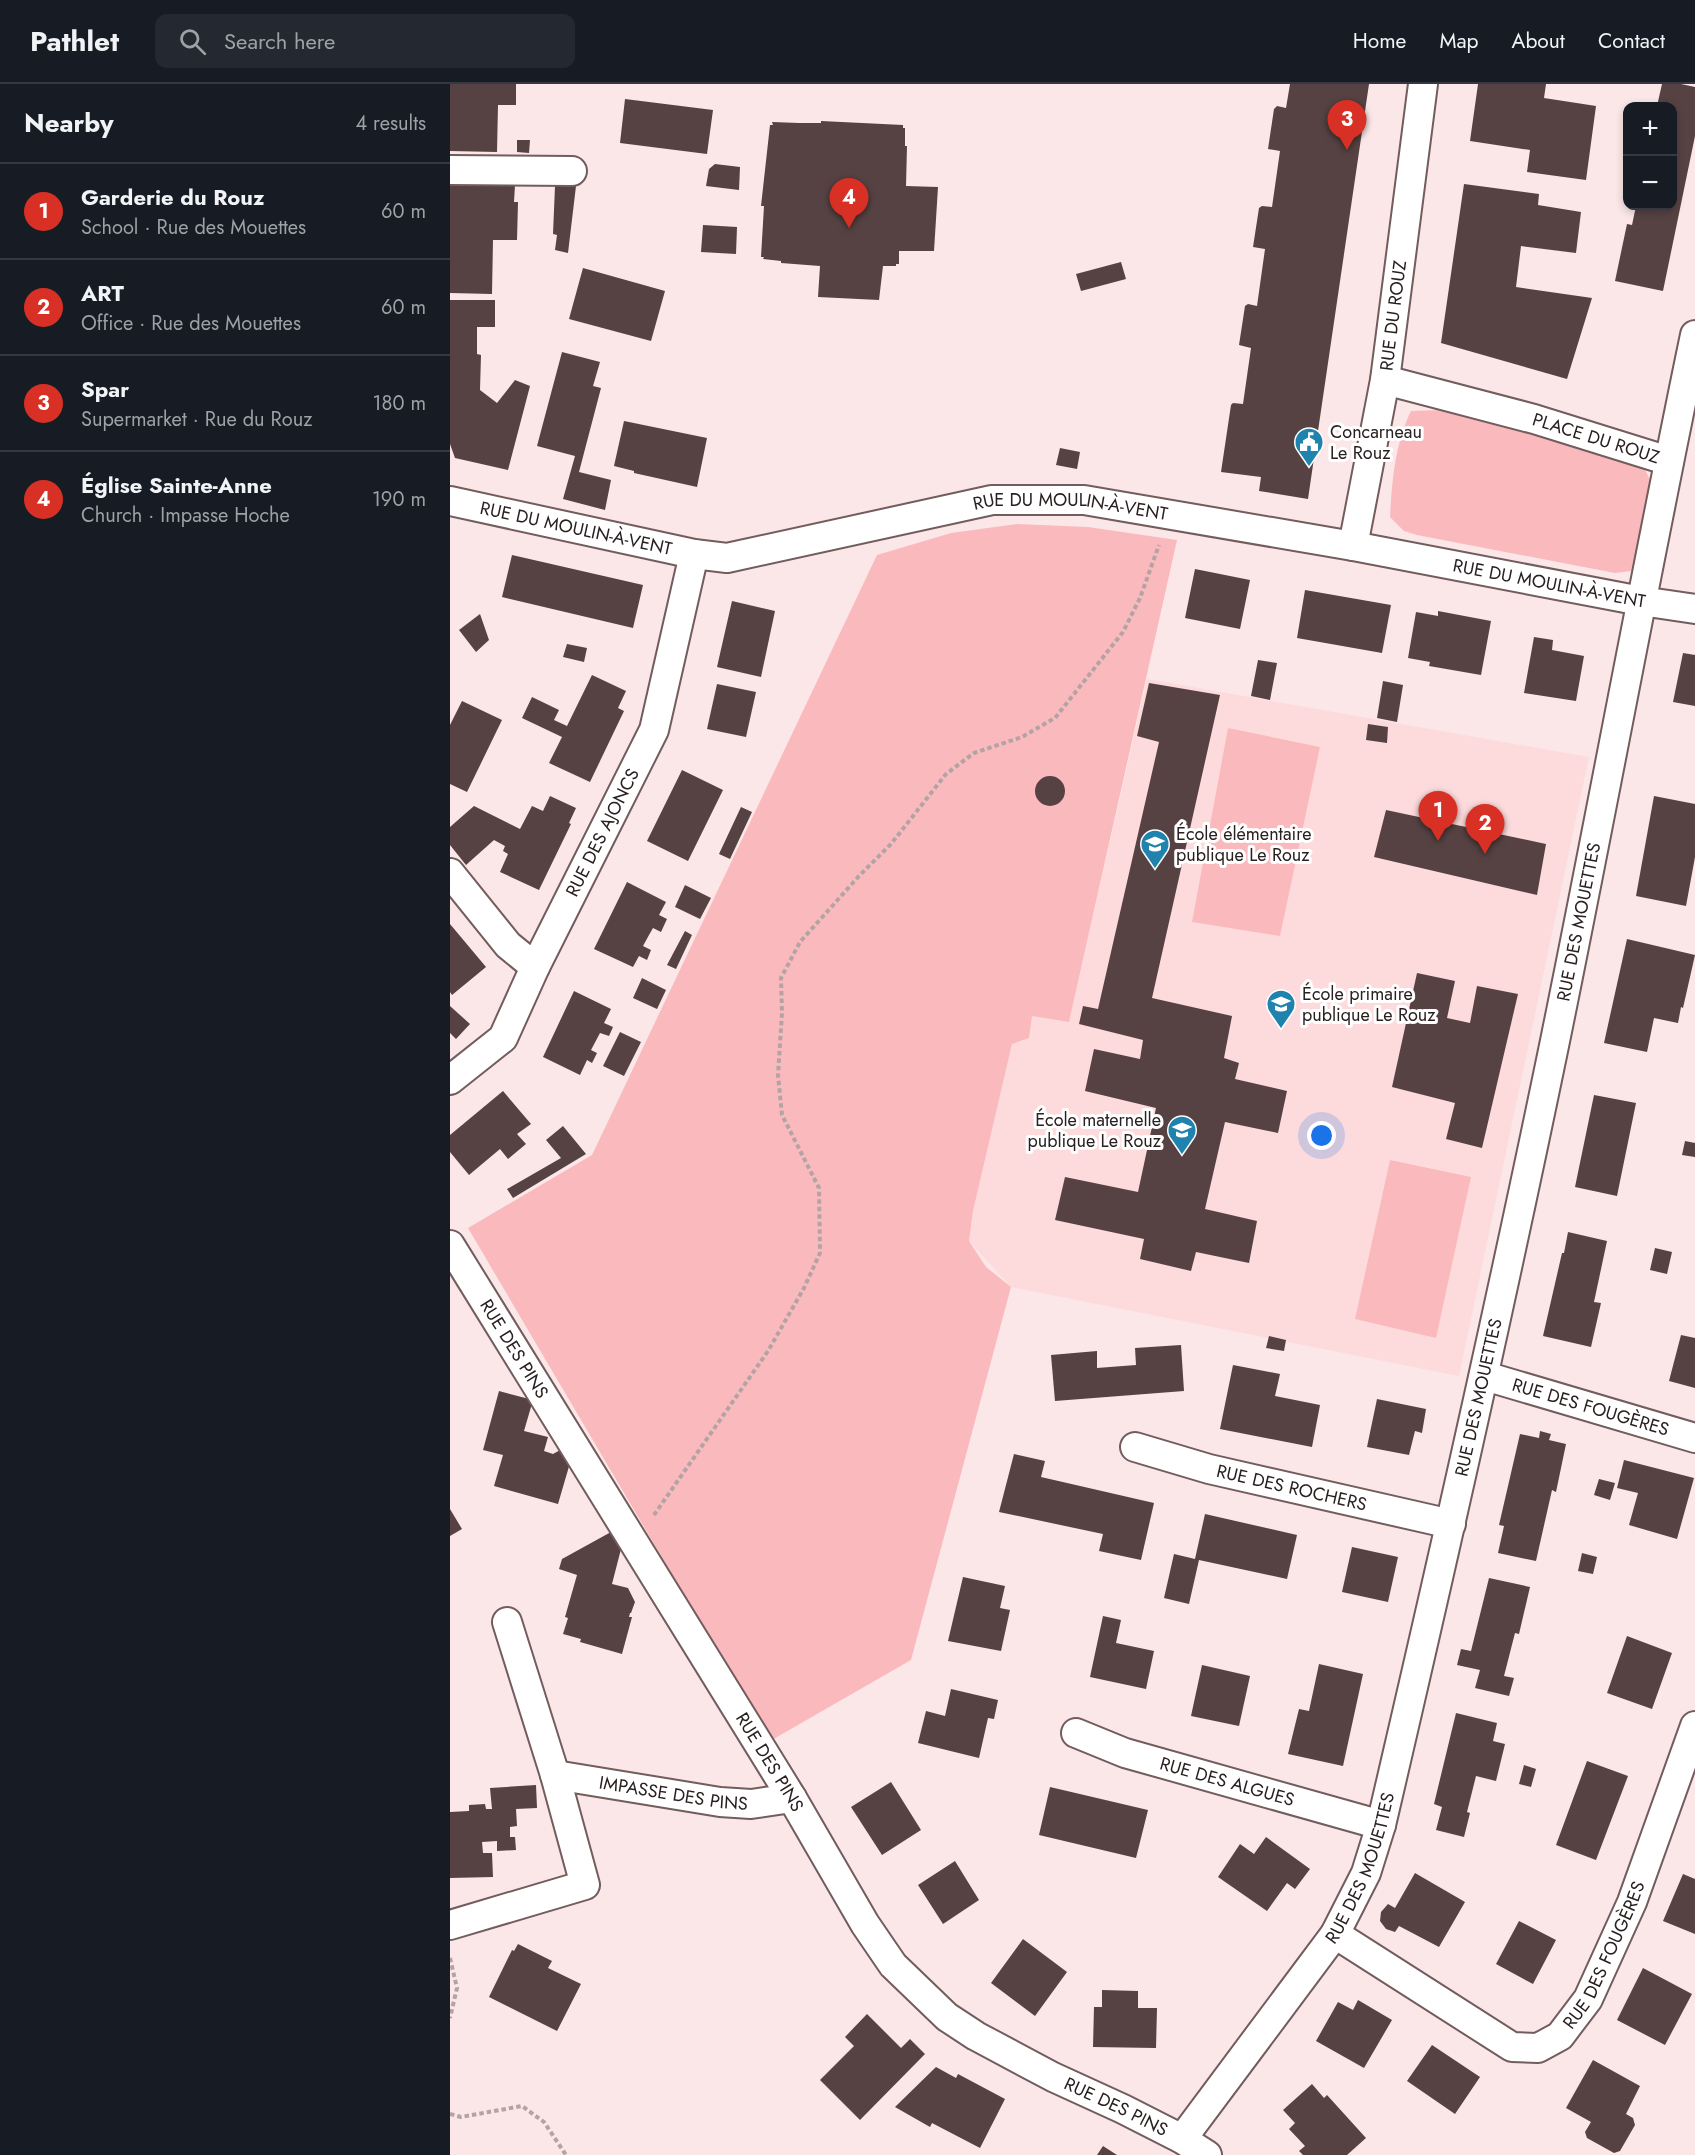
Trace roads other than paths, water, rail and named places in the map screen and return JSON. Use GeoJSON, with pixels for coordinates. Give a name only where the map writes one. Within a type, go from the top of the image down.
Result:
{"type":"FeatureCollection","features":[{"type":"Feature","properties":{"kind":"street","name":"RUE DU ROUZ"},"geometry":{"type":"LineString","coordinates":[[1353,546],[1385,380],[1423,84]]}},
{"type":"Feature","properties":{"kind":"street"},"geometry":{"type":"LineString","coordinates":[[450,170],[572,171]]}},
{"type":"Feature","properties":{"kind":"street"},"geometry":{"type":"LineString","coordinates":[[1669,461],[1695,335]]}},
{"type":"Feature","properties":{"kind":"street","name":"PLACE DU ROUZ"},"geometry":{"type":"LineString","coordinates":[[1385,380],[1534,419],[1669,461],[1641,601]]}},
{"type":"Feature","properties":{"kind":"street","name":"RUE DU MOULIN-À-VENT"},"geometry":{"type":"LineString","coordinates":[[450,501],[694,554],[727,558],[992,500],[1084,500],[1353,546],[1641,601],[1695,609]]}},
{"type":"Feature","properties":{"kind":"street","name":"RUE DES AJONCS"},"geometry":{"type":"LineString","coordinates":[[450,1080],[502,1038],[535,967],[654,730],[694,554]]}},
{"type":"Feature","properties":{"kind":"street","name":"RUE DES MOUETTES"},"geometry":{"type":"LineString","coordinates":[[1182,2139],[1335,1934],[1366,1873],[1381,1825],[1485,1376],[1555,1040],[1641,601]]}},
{"type":"Feature","properties":{"kind":"street"},"geometry":{"type":"LineString","coordinates":[[450,873],[508,945],[535,967]]}},
{"type":"Feature","properties":{"kind":"street","name":"RUE DES PINS"},"geometry":{"type":"LineString","coordinates":[[450,1245],[792,1798],[864,1924],[893,1965],[947,2017],[976,2036],[1182,2139],[1207,2155]]}},
{"type":"Feature","properties":{"kind":"street","name":"RUE DES FOUGÈRES"},"geometry":{"type":"LineString","coordinates":[[1485,1376],[1695,1438]]}},
{"type":"Feature","properties":{"kind":"street","name":"RUE DES ROCHERS"},"geometry":{"type":"LineString","coordinates":[[1135,1447],[1209,1469],[1451,1524]]}},
{"type":"Feature","properties":{"kind":"street"},"geometry":{"type":"LineString","coordinates":[[450,1925],[585,1885],[555,1775],[507,1622]]}},
{"type":"Feature","properties":{"kind":"street","name":"RUE DES FOUGÈRES"},"geometry":{"type":"LineString","coordinates":[[1335,1934],[1512,2047],[1538,2048],[1560,2036],[1588,1999],[1632,1902],[1695,1726]]}},
{"type":"Feature","properties":{"kind":"street","name":"RUE DES ALGUES"},"geometry":{"type":"LineString","coordinates":[[1076,1732],[1125,1753],[1381,1825]]}},
{"type":"Feature","properties":{"kind":"street","name":"IMPASSE DES PINS"},"geometry":{"type":"LineString","coordinates":[[555,1775],[720,1802],[751,1804],[792,1798]]}},
{"type":"Feature","properties":{"kind":"place","name":"Spar"},"geometry":{"type":"Point","coordinates":[1347,150]}},
{"type":"Feature","properties":{"kind":"place","name":"Église Sainte-Anne"},"geometry":{"type":"Point","coordinates":[849,228]}},
{"type":"Feature","properties":{"kind":"place","name":"Concarneau Le Rouz"},"geometry":{"type":"Point","coordinates":[1309,468]}},
{"type":"Feature","properties":{"kind":"place","name":"Garderie du Rouz"},"geometry":{"type":"Point","coordinates":[1438,841]}},
{"type":"Feature","properties":{"kind":"place","name":"ART"},"geometry":{"type":"Point","coordinates":[1485,854]}},
{"type":"Feature","properties":{"kind":"place","name":"École élémentaire publique Le Rouz"},"geometry":{"type":"Point","coordinates":[1155,870]}},
{"type":"Feature","properties":{"kind":"place","name":"École primaire publique Le Rouz"},"geometry":{"type":"Point","coordinates":[1281,1030]}},
{"type":"Feature","properties":{"kind":"place","name":"École maternelle publique Le Rouz"},"geometry":{"type":"Point","coordinates":[1182,1156]}}]}
